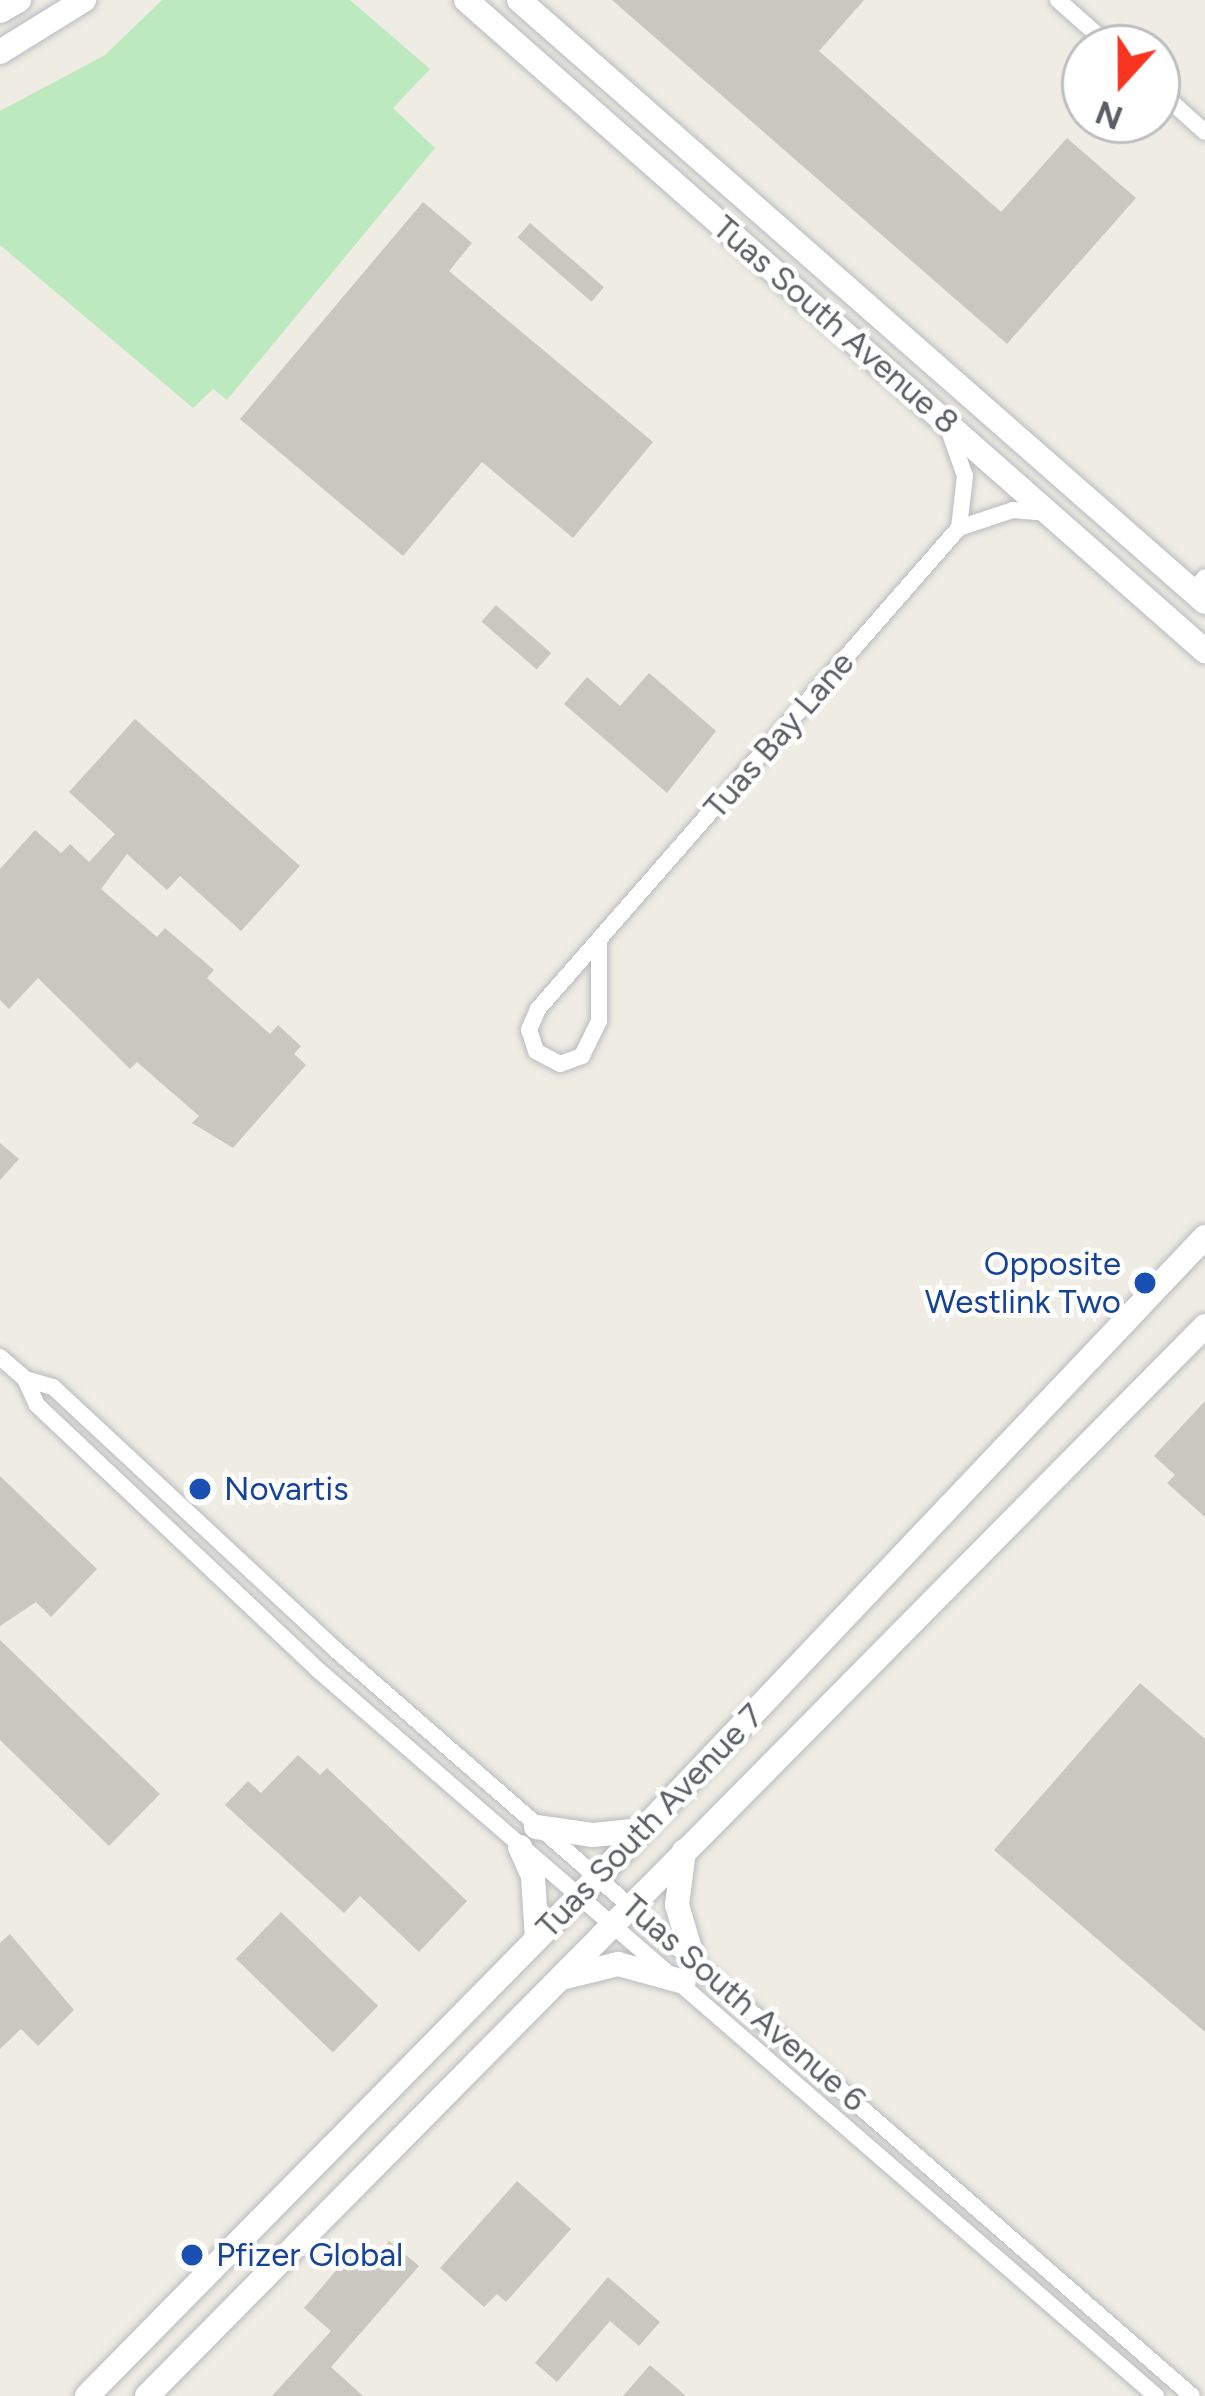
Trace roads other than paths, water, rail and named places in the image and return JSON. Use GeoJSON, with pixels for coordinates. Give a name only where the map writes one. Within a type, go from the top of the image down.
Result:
{"type":"FeatureCollection","features":[{"type":"Feature","properties":{"kind":"street"},"geometry":{"type":"LineString","coordinates":[[0,11],[19,0]]}},
{"type":"Feature","properties":{"kind":"street"},"geometry":{"type":"LineString","coordinates":[[0,52],[84,0]]}},
{"type":"Feature","properties":{"kind":"street","name":"Tuas South Avenue 8"},"geometry":{"type":"LineString","coordinates":[[466,0],[1205,651]]}},
{"type":"Feature","properties":{"kind":"street","name":"Tuas South Avenue 8"},"geometry":{"type":"LineString","coordinates":[[520,0],[1201,590]]}},
{"type":"Feature","properties":{"kind":"street"},"geometry":{"type":"LineString","coordinates":[[1058,0],[1085,24]]}},
{"type":"Feature","properties":{"kind":"street"},"geometry":{"type":"LineString","coordinates":[[1181,110],[1205,132]]}},
{"type":"Feature","properties":{"kind":"street"},"geometry":{"type":"LineString","coordinates":[[946,422],[965,476],[959,528],[1012,511],[1049,513]]}},
{"type":"Feature","properties":{"kind":"street","name":"Tuas Bay Lane"},"geometry":{"type":"LineString","coordinates":[[599,942],[599,1022],[582,1056],[560,1064],[536,1052],[529,1030],[538,1009],[959,528]]}},
{"type":"Feature","properties":{"kind":"street","name":"Tuas South Avenue 7"},"geometry":{"type":"LineString","coordinates":[[87,2396],[589,1887],[1205,1238]]}},
{"type":"Feature","properties":{"kind":"street","name":"Tuas South Avenue 7"},"geometry":{"type":"LineString","coordinates":[[147,2396],[1205,1326]]}},
{"type":"Feature","properties":{"kind":"street","name":"Tuas South Avenue 6"},"geometry":{"type":"LineString","coordinates":[[0,1357],[25,1379],[53,1388],[528,1837],[589,1887]]}},
{"type":"Feature","properties":{"kind":"street","name":"Tuas South Avenue 6"},"geometry":{"type":"LineString","coordinates":[[25,1379],[37,1405],[528,1837],[622,1911],[692,1956],[1192,2396]]}},
{"type":"Feature","properties":{"kind":"street"},"geometry":{"type":"LineString","coordinates":[[537,1939],[528,1837],[643,1830]]}},
{"type":"Feature","properties":{"kind":"street"},"geometry":{"type":"LineString","coordinates":[[683,1851],[677,1905],[692,1956]]}},
{"type":"Feature","properties":{"kind":"street","name":"Tuas South Avenue 6"},"geometry":{"type":"LineString","coordinates":[[622,1911],[684,1982],[1156,2396]]}},
{"type":"Feature","properties":{"kind":"street"},"geometry":{"type":"LineString","coordinates":[[556,1981],[618,1964],[684,1982]]}},
{"type":"Feature","properties":{"kind":"place","name":"Opposite Westlink Two"},"geometry":{"type":"Point","coordinates":[1145,1283]}},
{"type":"Feature","properties":{"kind":"place","name":"Novartis"},"geometry":{"type":"Point","coordinates":[200,1489]}},
{"type":"Feature","properties":{"kind":"place","name":"Pfizer Global"},"geometry":{"type":"Point","coordinates":[192,2255]}}]}
